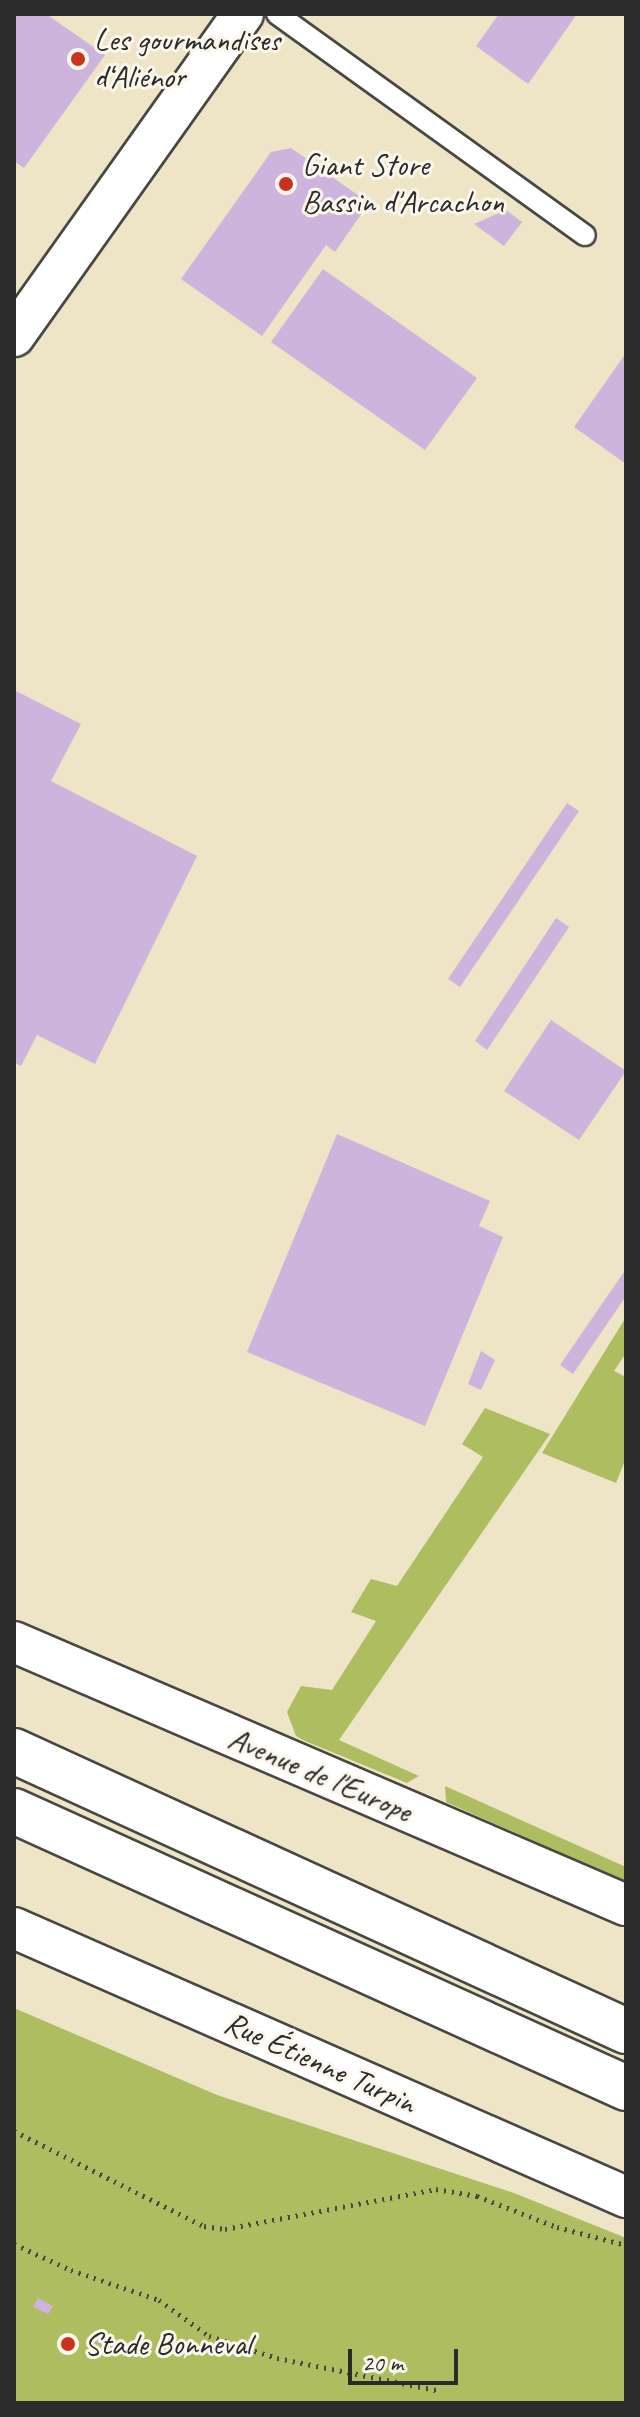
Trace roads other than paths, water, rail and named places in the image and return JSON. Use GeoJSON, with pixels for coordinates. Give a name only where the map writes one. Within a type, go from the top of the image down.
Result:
{"type":"FeatureCollection","features":[{"type":"Feature","properties":{"kind":"highway"},"geometry":{"type":"LineString","coordinates":[[14,1751],[626,2031]]}},
{"type":"Feature","properties":{"kind":"highway"},"geometry":{"type":"LineString","coordinates":[[14,1811],[626,2088]]}},
{"type":"Feature","properties":{"kind":"street"},"geometry":{"type":"LineString","coordinates":[[14,336],[243,14]]}},
{"type":"Feature","properties":{"kind":"street","name":"Avenue de l'Europe"},"geometry":{"type":"LineString","coordinates":[[14,1642],[626,1905]]}},
{"type":"Feature","properties":{"kind":"street","name":"Rue Étienne Turpin"},"geometry":{"type":"LineString","coordinates":[[14,1928],[626,2197]]}},
{"type":"Feature","properties":{"kind":"lane"},"geometry":{"type":"LineString","coordinates":[[277,14],[585,235]]}},
{"type":"Feature","properties":{"kind":"place","name":"Les gourmandises d‘Aliénor"},"geometry":{"type":"Point","coordinates":[78,59]}},
{"type":"Feature","properties":{"kind":"place","name":"Giant Store Bassin d'Arcachon"},"geometry":{"type":"Point","coordinates":[286,184]}},
{"type":"Feature","properties":{"kind":"place","name":"Stade Bonneval"},"geometry":{"type":"Point","coordinates":[68,2344]}}]}
